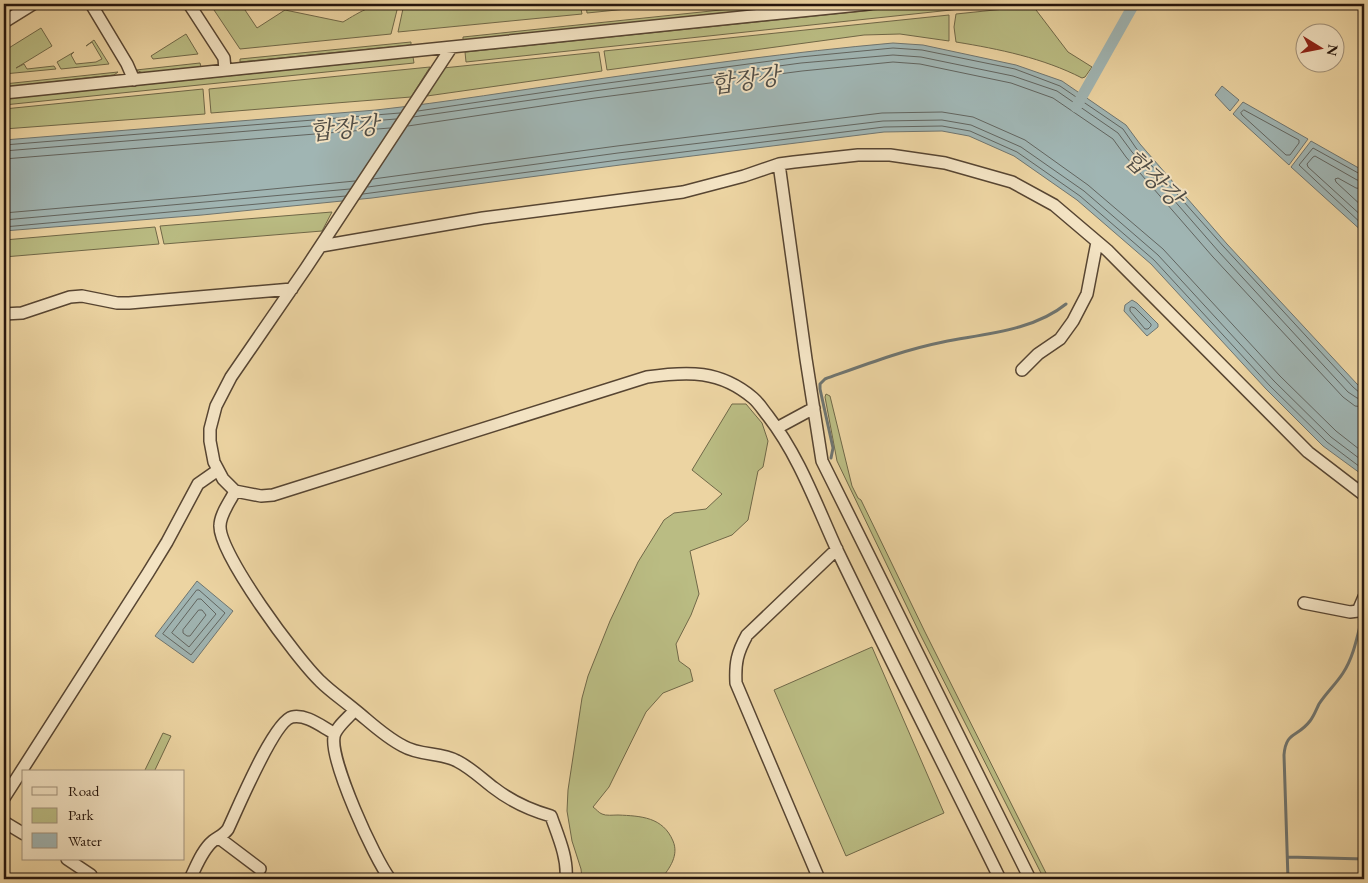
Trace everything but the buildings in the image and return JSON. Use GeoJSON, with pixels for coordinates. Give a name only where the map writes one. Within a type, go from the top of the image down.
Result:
{"type":"FeatureCollection","features":[{"type":"Feature","properties":{"kind":"street"},"geometry":{"type":"LineString","coordinates":[[4,22],[33,4]]}},
{"type":"Feature","properties":{"kind":"street"},"geometry":{"type":"LineString","coordinates":[[91,4],[127,64],[134,80]]}},
{"type":"Feature","properties":{"kind":"street"},"geometry":{"type":"LineString","coordinates":[[189,4],[224,58],[225,70]]}},
{"type":"Feature","properties":{"kind":"street"},"geometry":{"type":"LineString","coordinates":[[4,93],[869,4]]}},
{"type":"Feature","properties":{"kind":"street"},"geometry":{"type":"LineString","coordinates":[[451,48],[348,206],[230,377],[216,406],[210,428],[212,454],[223,479],[235,491],[261,496],[273,495],[647,377],[678,372],[709,374],[736,385],[755,400],[777,428],[799,464],[837,549],[1000,879]]}},
{"type":"Feature","properties":{"kind":"street"},"geometry":{"type":"LineString","coordinates":[[321,246],[483,218],[683,192],[744,176],[779,164],[858,155],[890,155],[945,163],[1012,182],[1054,205],[1097,242],[1308,452],[1364,495]]}},
{"type":"Feature","properties":{"kind":"street"},"geometry":{"type":"LineString","coordinates":[[779,164],[822,461],[1030,879]]}},
{"type":"Feature","properties":{"kind":"street"},"geometry":{"type":"LineString","coordinates":[[1022,370],[1038,354],[1060,339],[1073,321],[1087,294],[1097,242]]}},
{"type":"Feature","properties":{"kind":"street"},"geometry":{"type":"LineString","coordinates":[[4,314],[22,314],[70,297],[82,296],[117,303],[129,303],[292,289]]}},
{"type":"Feature","properties":{"kind":"street"},"geometry":{"type":"LineString","coordinates":[[777,428],[814,408]]}},
{"type":"Feature","properties":{"kind":"street"},"geometry":{"type":"LineString","coordinates":[[4,798],[153,565],[198,484],[218,470]]}},
{"type":"Feature","properties":{"kind":"street"},"geometry":{"type":"LineString","coordinates":[[235,491],[221,518],[220,527],[225,545],[236,567],[271,620],[314,675],[402,746],[414,752],[456,760],[513,801],[529,810],[551,816],[564,855],[567,871],[566,879]]}},
{"type":"Feature","properties":{"kind":"street"},"geometry":{"type":"LineString","coordinates":[[819,879],[736,683],[735,671],[738,652],[747,635],[837,549]]}},
{"type":"Feature","properties":{"kind":"street"},"geometry":{"type":"LineString","coordinates":[[1304,603],[1350,612],[1358,611],[1364,597]]}},
{"type":"Feature","properties":{"kind":"street"},"geometry":{"type":"LineString","coordinates":[[355,710],[334,733],[334,746],[338,766],[368,839],[382,869],[390,879]]}},
{"type":"Feature","properties":{"kind":"street"},"geometry":{"type":"LineString","coordinates":[[190,879],[199,860],[212,842],[228,829],[256,768],[286,720],[293,717],[302,717],[334,733]]}},
{"type":"Feature","properties":{"kind":"street"},"geometry":{"type":"LineString","coordinates":[[4,822],[22,833]]}},
{"type":"Feature","properties":{"kind":"street"},"geometry":{"type":"LineString","coordinates":[[219,838],[260,869]]}},
{"type":"Feature","properties":{"kind":"street"},"geometry":{"type":"LineString","coordinates":[[68,860],[91,875]]}},
{"type":"Feature","properties":{"kind":"green space"},"geometry":{"type":"Polygon","coordinates":[[[210,4],[241,4],[257,28],[285,10],[343,22],[369,8],[383,5],[398,6],[391,34],[240,49],[210,4]]]}},
{"type":"Feature","properties":{"kind":"green space"},"geometry":{"type":"Polygon","coordinates":[[[404,4],[436,4],[440,9],[449,4],[580,4],[582,14],[398,32],[404,4]]]}},
{"type":"Feature","properties":{"kind":"green space"},"geometry":{"type":"Polygon","coordinates":[[[586,4],[676,4],[587,13],[586,4]]]}},
{"type":"Feature","properties":{"kind":"green space"},"geometry":{"type":"Polygon","coordinates":[[[778,4],[808,4],[463,40],[463,37],[778,4]]]}},
{"type":"Feature","properties":{"kind":"green space"},"geometry":{"type":"Polygon","coordinates":[[[931,4],[1007,4],[466,62],[465,52],[931,4]]]}},
{"type":"Feature","properties":{"kind":"green space"},"geometry":{"type":"Polygon","coordinates":[[[1033,6],[1068,52],[1092,67],[1085,77],[1082,78],[1052,65],[1020,55],[956,42],[954,27],[956,14],[1033,6]]]}},
{"type":"Feature","properties":{"kind":"green space"},"geometry":{"type":"Polygon","coordinates":[[[949,15],[949,41],[900,34],[864,35],[607,70],[604,51],[949,15]]]}},
{"type":"Feature","properties":{"kind":"green space"},"geometry":{"type":"Polygon","coordinates":[[[41,28],[52,46],[16,68],[24,64],[27,69],[54,66],[56,69],[4,74],[4,51],[41,28]]]}},
{"type":"Feature","properties":{"kind":"green space"},"geometry":{"type":"Polygon","coordinates":[[[186,34],[198,54],[153,59],[151,56],[186,34]]]}},
{"type":"Feature","properties":{"kind":"green space"},"geometry":{"type":"Polygon","coordinates":[[[94,40],[109,64],[61,69],[57,62],[74,52],[71,55],[76,64],[96,62],[102,59],[92,42],[86,46],[94,40]]]}},
{"type":"Feature","properties":{"kind":"green space"},"geometry":{"type":"Polygon","coordinates":[[[411,42],[411,45],[240,62],[240,59],[411,42]]]}},
{"type":"Feature","properties":{"kind":"green space"},"geometry":{"type":"Polygon","coordinates":[[[599,52],[602,71],[427,96],[443,68],[599,52]]]}},
{"type":"Feature","properties":{"kind":"green space"},"geometry":{"type":"Polygon","coordinates":[[[413,57],[414,63],[4,105],[4,99],[413,57]]]}},
{"type":"Feature","properties":{"kind":"green space"},"geometry":{"type":"Polygon","coordinates":[[[200,63],[201,67],[143,73],[136,70],[200,63]]]}},
{"type":"Feature","properties":{"kind":"green space"},"geometry":{"type":"Polygon","coordinates":[[[430,67],[411,97],[211,113],[209,89],[430,67]]]}},
{"type":"Feature","properties":{"kind":"green space"},"geometry":{"type":"Polygon","coordinates":[[[118,72],[114,75],[4,87],[4,84],[118,72]]]}},
{"type":"Feature","properties":{"kind":"green space"},"geometry":{"type":"Polygon","coordinates":[[[203,89],[205,114],[4,129],[4,109],[203,89]]]}},
{"type":"Feature","properties":{"kind":"green space"},"geometry":{"type":"Polygon","coordinates":[[[332,212],[322,231],[164,244],[160,226],[332,212]]]}},
{"type":"Feature","properties":{"kind":"green space"},"geometry":{"type":"Polygon","coordinates":[[[155,227],[159,244],[4,257],[4,240],[155,227]]]}},
{"type":"Feature","properties":{"kind":"green space"},"geometry":{"type":"Polygon","coordinates":[[[826,394],[830,396],[852,486],[861,500],[1049,879],[1044,879],[920,634],[837,461],[826,394]]]}},
{"type":"Feature","properties":{"kind":"green space"},"geometry":{"type":"Polygon","coordinates":[[[732,404],[746,404],[762,423],[768,441],[763,467],[758,471],[748,520],[732,535],[690,551],[699,594],[691,615],[676,644],[679,661],[690,669],[693,681],[663,693],[646,712],[609,787],[593,807],[604,815],[643,817],[657,822],[669,833],[673,841],[675,846],[674,856],[661,879],[582,879],[581,869],[572,841],[567,811],[568,790],[582,698],[588,676],[610,621],[638,562],[664,520],[674,513],[706,509],[722,494],[692,470],[732,404]]]}},
{"type":"Feature","properties":{"kind":"green space"},"geometry":{"type":"Polygon","coordinates":[[[872,647],[944,813],[846,856],[774,690],[872,647]]]}},
{"type":"Feature","properties":{"kind":"green space"},"geometry":{"type":"Polygon","coordinates":[[[163,733],[171,736],[155,770],[145,770],[163,733]]]}},
{"type":"Feature","properties":{"kind":"water","name":"합장강"},"geometry":{"type":"Polygon","coordinates":[[[893,43],[923,45],[1016,65],[1062,81],[1126,125],[1140,144],[1227,244],[1364,390],[1364,476],[1323,446],[1266,389],[1151,264],[1077,200],[1014,156],[969,136],[942,131],[884,132],[372,198],[202,215],[4,231],[4,140],[376,110],[704,65],[893,43]]]}},
{"type":"Feature","properties":{"kind":"water"},"geometry":{"type":"Polygon","coordinates":[[[1222,86],[1239,100],[1230,111],[1215,95],[1222,86]]]}},
{"type":"Feature","properties":{"kind":"water"},"geometry":{"type":"Polygon","coordinates":[[[1243,102],[1308,139],[1289,165],[1233,114],[1243,102]]]}},
{"type":"Feature","properties":{"kind":"water"},"geometry":{"type":"Polygon","coordinates":[[[1311,141],[1364,171],[1364,233],[1291,167],[1311,141]]]}},
{"type":"Feature","properties":{"kind":"water"},"geometry":{"type":"Polygon","coordinates":[[[1132,300],[1158,324],[1158,327],[1147,336],[1124,311],[1125,305],[1132,300]]]}},
{"type":"Feature","properties":{"kind":"water"},"geometry":{"type":"Polygon","coordinates":[[[197,581],[233,611],[193,663],[155,636],[197,581]]]}},
{"type":"Feature","properties":{"kind":"waterway"},"geometry":{"type":"LineString","coordinates":[[1076,107],[1134,4]]}},
{"type":"Feature","properties":{"kind":"waterway"},"geometry":{"type":"LineString","coordinates":[[831,458],[833,448],[820,389],[820,384],[825,379],[913,349],[1023,326],[1053,313],[1066,304]]}},
{"type":"Feature","properties":{"kind":"waterway"},"geometry":{"type":"LineString","coordinates":[[1288,879],[1285,747],[1290,738],[1310,721],[1319,704],[1347,666],[1364,611]]}},
{"type":"Feature","properties":{"kind":"waterway"},"geometry":{"type":"LineString","coordinates":[[1288,857],[1364,859]]}}]}
